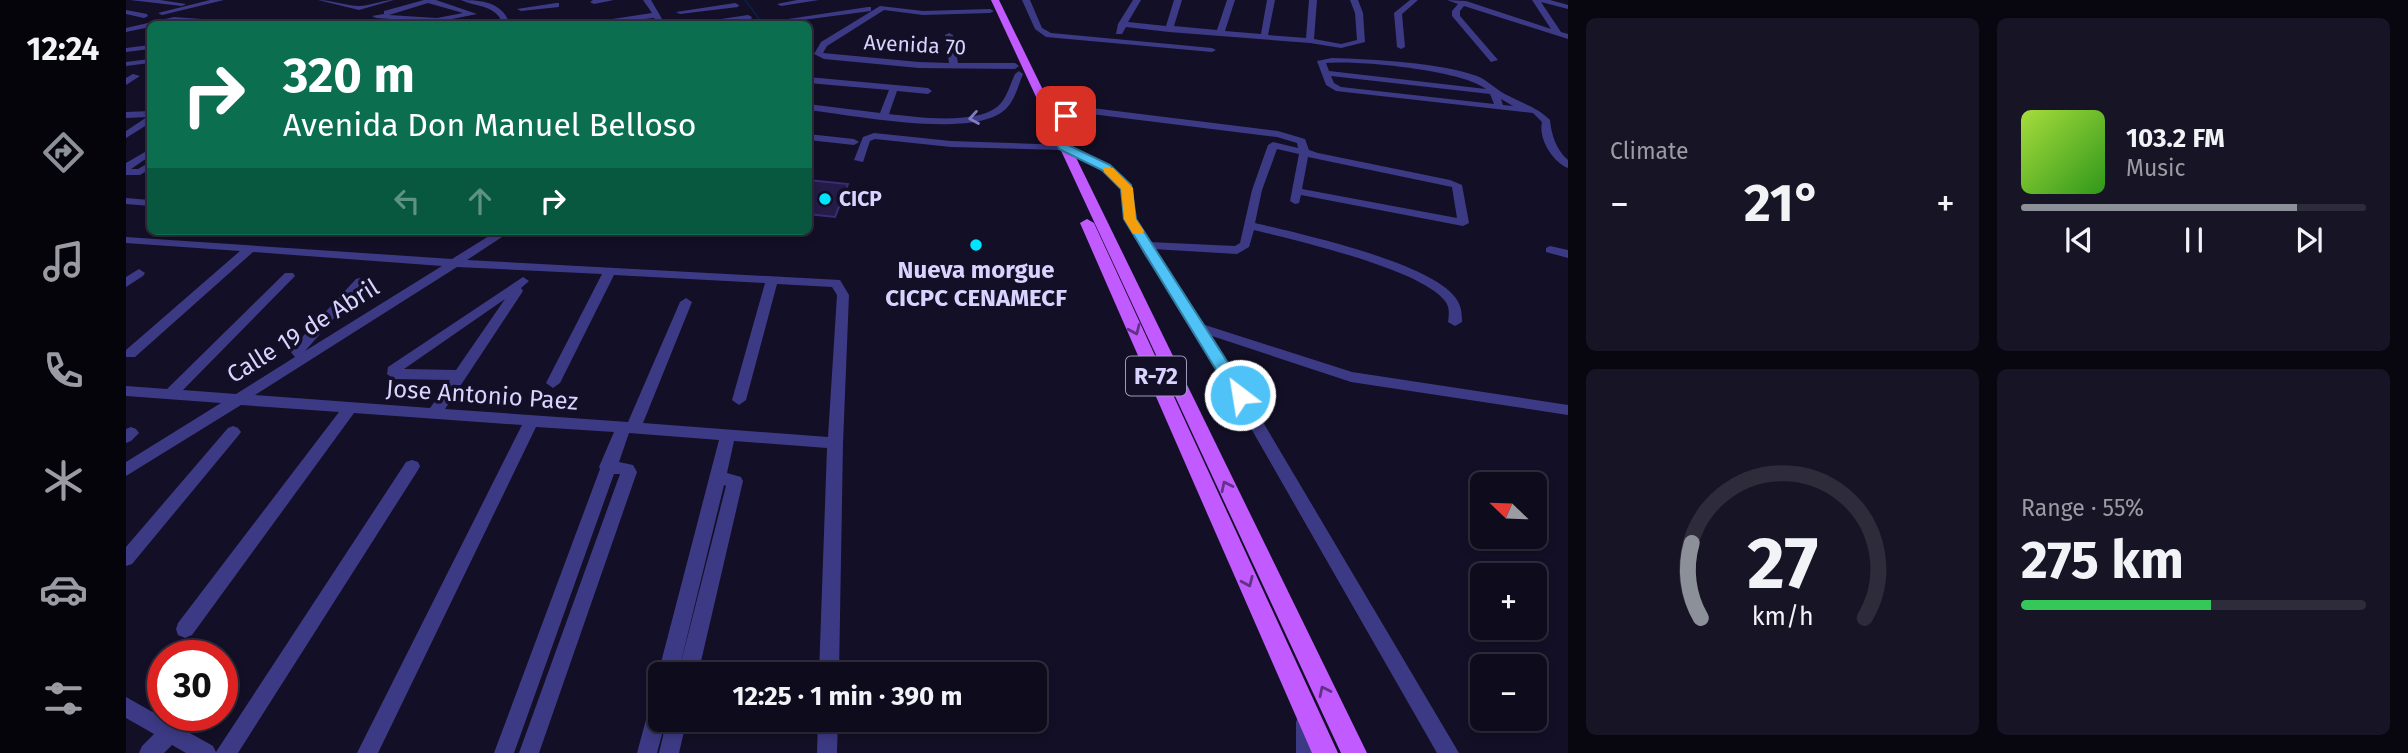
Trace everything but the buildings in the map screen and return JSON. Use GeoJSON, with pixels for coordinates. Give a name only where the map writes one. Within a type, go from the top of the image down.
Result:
{"type":"FeatureCollection","features":[{"type":"Feature","properties":{"kind":"main road","name":"R-72"},"geometry":{"type":"LineString","coordinates":[[990,4],[1017,70],[1058,147],[1354,753]]}},
{"type":"Feature","properties":{"kind":"main road","name":"R-72"},"geometry":{"type":"LineString","coordinates":[[990,4],[1052,120],[1058,147],[1325,753]]}},
{"type":"Feature","properties":{"kind":"street"},"geometry":{"type":"LineString","coordinates":[[134,0],[195,6]]}},
{"type":"Feature","properties":{"kind":"street"},"geometry":{"type":"LineString","coordinates":[[126,20],[220,0]]}},
{"type":"Feature","properties":{"kind":"street"},"geometry":{"type":"LineString","coordinates":[[322,0],[356,8],[390,0]]}},
{"type":"Feature","properties":{"kind":"street"},"geometry":{"type":"LineString","coordinates":[[470,0],[503,6],[509,13],[509,21]]}},
{"type":"Feature","properties":{"kind":"street"},"geometry":{"type":"LineString","coordinates":[[595,3],[610,0]]}},
{"type":"Feature","properties":{"kind":"street"},"geometry":{"type":"LineString","coordinates":[[645,0],[659,21]]}},
{"type":"Feature","properties":{"kind":"street"},"geometry":{"type":"LineString","coordinates":[[791,19],[780,2],[815,0]]}},
{"type":"Feature","properties":{"kind":"street"},"geometry":{"type":"LineString","coordinates":[[860,0],[869,11]]}},
{"type":"Feature","properties":{"kind":"street"},"geometry":{"type":"LineString","coordinates":[[1026,0],[1042,33],[1212,50]]}},
{"type":"Feature","properties":{"kind":"street"},"geometry":{"type":"LineString","coordinates":[[1115,42],[1122,24],[1137,0]]}},
{"type":"Feature","properties":{"kind":"street"},"geometry":{"type":"LineString","coordinates":[[1169,30],[1178,0]]}},
{"type":"Feature","properties":{"kind":"street"},"geometry":{"type":"LineString","coordinates":[[1220,34],[1231,0]]}},
{"type":"Feature","properties":{"kind":"street"},"geometry":{"type":"LineString","coordinates":[[1264,38],[1271,0]]}},
{"type":"Feature","properties":{"kind":"street"},"geometry":{"type":"LineString","coordinates":[[1310,41],[1313,0]]}},
{"type":"Feature","properties":{"kind":"street"},"geometry":{"type":"LineString","coordinates":[[1122,24],[1341,46],[1361,42],[1359,13],[1354,0]]}},
{"type":"Feature","properties":{"kind":"street"},"geometry":{"type":"LineString","coordinates":[[1401,47],[1398,13],[1414,0]]}},
{"type":"Feature","properties":{"kind":"street"},"geometry":{"type":"LineString","coordinates":[[1451,0],[1568,37]]}},
{"type":"Feature","properties":{"kind":"street"},"geometry":{"type":"LineString","coordinates":[[1536,0],[1558,34]]}},
{"type":"Feature","properties":{"kind":"street"},"geometry":{"type":"LineString","coordinates":[[1543,0],[1568,8]]}},
{"type":"Feature","properties":{"kind":"street"},"geometry":{"type":"LineString","coordinates":[[430,1],[456,9],[473,14],[422,20],[372,17],[430,1]]}},
{"type":"Feature","properties":{"kind":"street"},"geometry":{"type":"LineString","coordinates":[[1463,3],[1456,11],[1457,16],[1494,60]]}},
{"type":"Feature","properties":{"kind":"street"},"geometry":{"type":"LineString","coordinates":[[520,4],[531,8],[556,5]]}},
{"type":"Feature","properties":{"kind":"street"},"geometry":{"type":"LineString","coordinates":[[778,21],[887,8],[923,13],[990,4]]}},
{"type":"Feature","properties":{"kind":"street"},"geometry":{"type":"LineString","coordinates":[[687,21],[677,9],[735,5]]}},
{"type":"Feature","properties":{"kind":"street"},"geometry":{"type":"LineString","coordinates":[[708,8],[718,21],[748,17]]}},
{"type":"Feature","properties":{"kind":"street"},"geometry":{"type":"LineString","coordinates":[[422,20],[456,9]]}},
{"type":"Feature","properties":{"kind":"street","name":"Avenida 70"},"geometry":{"type":"LineString","coordinates":[[869,11],[818,49],[818,54],[824,57],[1017,70]]}},
{"type":"Feature","properties":{"kind":"street"},"geometry":{"type":"LineString","coordinates":[[126,12],[144,16]]}},
{"type":"Feature","properties":{"kind":"street"},"geometry":{"type":"LineString","coordinates":[[631,21],[654,15]]}},
{"type":"Feature","properties":{"kind":"street"},"geometry":{"type":"LineString","coordinates":[[654,15],[655,21]]}},
{"type":"Feature","properties":{"kind":"street"},"geometry":{"type":"LineString","coordinates":[[165,21],[201,21]]}},
{"type":"Feature","properties":{"kind":"street"},"geometry":{"type":"LineString","coordinates":[[126,30],[147,25]]}},
{"type":"Feature","properties":{"kind":"street"},"geometry":{"type":"LineString","coordinates":[[126,37],[147,34]]}},
{"type":"Feature","properties":{"kind":"street"},"geometry":{"type":"LineString","coordinates":[[949,35],[954,66]]}},
{"type":"Feature","properties":{"kind":"street"},"geometry":{"type":"LineString","coordinates":[[126,50],[147,47]]}},
{"type":"Feature","properties":{"kind":"street"},"geometry":{"type":"LineString","coordinates":[[1500,108],[1489,86],[1471,77],[1423,69],[1326,59],[1321,61],[1320,65],[1330,85],[1339,89],[1500,108],[1530,110]]}},
{"type":"Feature","properties":{"kind":"street"},"geometry":{"type":"LineString","coordinates":[[126,64],[147,61]]}},
{"type":"Feature","properties":{"kind":"street"},"geometry":{"type":"LineString","coordinates":[[1423,69],[1437,86]]}},
{"type":"Feature","properties":{"kind":"street"},"geometry":{"type":"LineString","coordinates":[[812,109],[922,119],[969,120],[989,116],[1006,104],[1017,70]]}},
{"type":"Feature","properties":{"kind":"street"},"geometry":{"type":"LineString","coordinates":[[1325,73],[1493,92],[1544,116],[1547,122],[1545,130],[1557,149],[1558,157],[1568,165]]}},
{"type":"Feature","properties":{"kind":"street"},"geometry":{"type":"LineString","coordinates":[[126,82],[136,76]]}},
{"type":"Feature","properties":{"kind":"street"},"geometry":{"type":"LineString","coordinates":[[812,80],[928,91]]}},
{"type":"Feature","properties":{"kind":"street"},"geometry":{"type":"LineString","coordinates":[[884,115],[894,88]]}},
{"type":"Feature","properties":{"kind":"street"},"geometry":{"type":"LineString","coordinates":[[1041,98],[1083,110],[1269,132],[1302,141],[1304,152],[1295,196],[1464,223],[1457,185],[1304,152],[1284,146],[1270,147],[1245,245],[1237,250],[1146,245]]}},
{"type":"Feature","properties":{"kind":"street"},"geometry":{"type":"LineString","coordinates":[[812,110],[920,123],[951,144]]}},
{"type":"Feature","properties":{"kind":"street"},"geometry":{"type":"LineString","coordinates":[[1052,120],[1083,110]]}},
{"type":"Feature","properties":{"kind":"street"},"geometry":{"type":"LineString","coordinates":[[126,115],[147,117]]}},
{"type":"Feature","properties":{"kind":"street"},"geometry":{"type":"LineString","coordinates":[[126,135],[147,119]]}},
{"type":"Feature","properties":{"kind":"street"},"geometry":{"type":"LineString","coordinates":[[922,119],[965,144]]}},
{"type":"Feature","properties":{"kind":"street"},"geometry":{"type":"LineString","coordinates":[[859,160],[866,139],[874,136],[951,144],[1058,147],[1106,168],[1127,188],[1130,219],[1200,328],[1448,753]]}},
{"type":"Feature","properties":{"kind":"street"},"geometry":{"type":"LineString","coordinates":[[812,137],[854,142]]}},
{"type":"Feature","properties":{"kind":"street"},"geometry":{"type":"LineString","coordinates":[[126,170],[147,154]]}},
{"type":"Feature","properties":{"kind":"street"},"geometry":{"type":"LineString","coordinates":[[126,170],[138,173],[147,167]]}},
{"type":"Feature","properties":{"kind":"street"},"geometry":{"type":"LineString","coordinates":[[126,201],[147,203]]}},
{"type":"Feature","properties":{"kind":"street"},"geometry":{"type":"LineString","coordinates":[[1249,225],[1324,244],[1436,286],[1452,302],[1455,322]]}},
{"type":"Feature","properties":{"kind":"street","name":"Calle 19 de Abril"},"geometry":{"type":"LineString","coordinates":[[126,470],[499,235]]}},
{"type":"Feature","properties":{"kind":"street"},"geometry":{"type":"LineString","coordinates":[[126,240],[455,263],[836,283],[841,287],[843,295],[835,443],[829,662]]}},
{"type":"Feature","properties":{"kind":"street"},"geometry":{"type":"LineString","coordinates":[[130,354],[250,249]]}},
{"type":"Feature","properties":{"kind":"street"},"geometry":{"type":"LineString","coordinates":[[1550,250],[1568,254]]}},
{"type":"Feature","properties":{"kind":"street"},"geometry":{"type":"LineString","coordinates":[[436,411],[533,266]]}},
{"type":"Feature","properties":{"kind":"street"},"geometry":{"type":"LineString","coordinates":[[553,383],[610,271]]}},
{"type":"Feature","properties":{"kind":"street"},"geometry":{"type":"LineString","coordinates":[[126,283],[139,273]]}},
{"type":"Feature","properties":{"kind":"street"},"geometry":{"type":"LineString","coordinates":[[171,394],[289,276]]}},
{"type":"Feature","properties":{"kind":"street"},"geometry":{"type":"LineString","coordinates":[[739,400],[772,280]]}},
{"type":"Feature","properties":{"kind":"street"},"geometry":{"type":"LineString","coordinates":[[460,375],[394,374],[393,370],[523,281]]}},
{"type":"Feature","properties":{"kind":"street"},"geometry":{"type":"LineString","coordinates":[[303,358],[297,351],[360,282]]}},
{"type":"Feature","properties":{"kind":"street"},"geometry":{"type":"LineString","coordinates":[[504,753],[607,467],[628,429],[686,302]]}},
{"type":"Feature","properties":{"kind":"street"},"geometry":{"type":"LineString","coordinates":[[1200,328],[1351,377],[1403,388],[1568,410]]}},
{"type":"Feature","properties":{"kind":"street","name":"Jose Antonio Paez"},"geometry":{"type":"LineString","coordinates":[[126,391],[349,409],[436,411],[628,429],[835,443]]}},
{"type":"Feature","properties":{"kind":"street"},"geometry":{"type":"LineString","coordinates":[[185,629],[349,409]]}},
{"type":"Feature","properties":{"kind":"street"},"geometry":{"type":"LineString","coordinates":[[367,753],[532,420]]}},
{"type":"Feature","properties":{"kind":"street"},"geometry":{"type":"LineString","coordinates":[[126,559],[233,432]]}},
{"type":"Feature","properties":{"kind":"street"},"geometry":{"type":"LineString","coordinates":[[671,662],[728,436]]}},
{"type":"Feature","properties":{"kind":"street"},"geometry":{"type":"LineString","coordinates":[[226,753],[412,466]]}},
{"type":"Feature","properties":{"kind":"street"},"geometry":{"type":"LineString","coordinates":[[529,753],[629,472],[627,469],[607,467]]}},
{"type":"Feature","properties":{"kind":"street"},"geometry":{"type":"LineString","coordinates":[[691,662],[734,481],[719,478]]}},
{"type":"Feature","properties":{"kind":"street"},"geometry":{"type":"LineString","coordinates":[[126,707],[206,753]]}},
{"type":"Feature","properties":{"kind":"street"},"geometry":{"type":"LineString","coordinates":[[1306,710],[1306,753]]}},
{"type":"Feature","properties":{"kind":"street"},"geometry":{"type":"LineString","coordinates":[[149,753],[171,732]]}},
{"type":"Feature","properties":{"kind":"street"},"geometry":{"type":"LineString","coordinates":[[647,753],[653,732]]}},
{"type":"Feature","properties":{"kind":"street"},"geometry":{"type":"LineString","coordinates":[[669,753],[674,732]]}},
{"type":"Feature","properties":{"kind":"street"},"geometry":{"type":"LineString","coordinates":[[827,753],[828,732]]}},
{"type":"Feature","properties":{"kind":"waterway"},"geometry":{"type":"LineString","coordinates":[[745,0],[761,21]]}},
{"type":"Feature","properties":{"kind":"slow traffic"},"geometry":{"type":"LineString","coordinates":[[1108,170],[1127,188],[1130,219],[1138,231]]}},
{"type":"Feature","properties":{"kind":"place","name":"CICP"},"geometry":{"type":"Point","coordinates":[825,199]}},
{"type":"Feature","properties":{"kind":"place","name":"Nueva morgue CICPC CENAMECF"},"geometry":{"type":"Point","coordinates":[976,245]}},
{"type":"Feature","properties":{"kind":"route"},"geometry":{"type":"LineString","coordinates":[[1066,116],[1052,120],[1063,147],[1106,168],[1127,188],[1130,219],[1158,268],[1200,328],[1240,395]]}}]}
